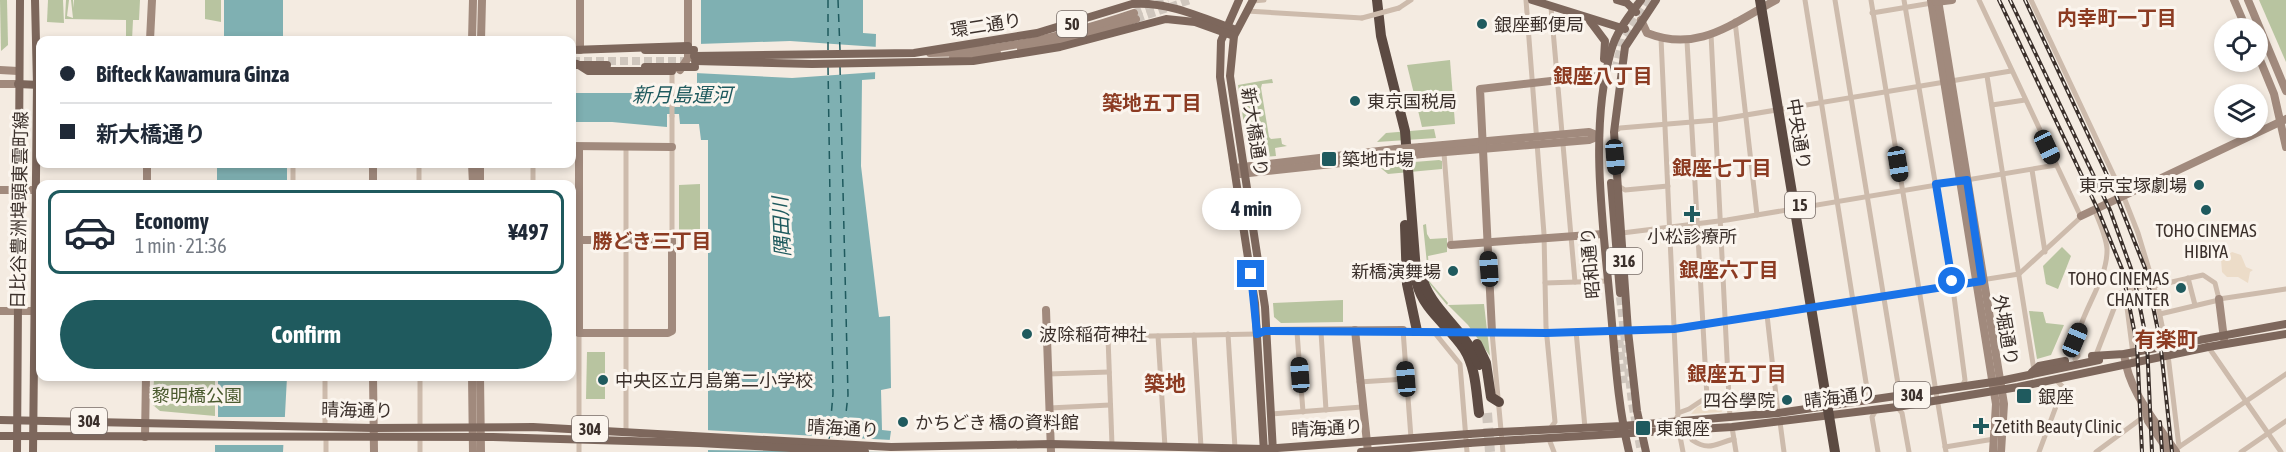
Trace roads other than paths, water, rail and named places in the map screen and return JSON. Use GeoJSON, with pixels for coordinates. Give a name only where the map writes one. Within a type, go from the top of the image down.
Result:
{"type":"FeatureCollection","features":[{"type":"Feature","properties":{"kind":"highway"},"geometry":{"type":"LineString","coordinates":[[1377,0],[1399,130],[1407,284],[1417,331]]}},
{"type":"Feature","properties":{"kind":"highway"},"geometry":{"type":"LineString","coordinates":[[1383,0],[1390,47],[1409,119],[1422,276],[1434,302],[1460,330],[1474,352],[1481,374],[1483,413],[1468,357],[1461,344],[1428,306],[1417,284],[1405,131],[1389,68]]}},
{"type":"Feature","properties":{"kind":"highway","name":"中央通り"},"geometry":{"type":"LineString","coordinates":[[1766,2],[1780,109],[1798,208],[1835,452]]}},
{"type":"Feature","properties":{"kind":"highway"},"geometry":{"type":"LineString","coordinates":[[1434,302],[1458,321],[1476,342],[1486,363],[1491,397],[1499,402]]}},
{"type":"Feature","properties":{"kind":"highway","name":"中央通り"},"geometry":{"type":"LineString","coordinates":[[1830,410],[1840,452]]}},
{"type":"Feature","properties":{"kind":"main road","name":"日比谷豊洲埠頭東雲町線"},"geometry":{"type":"LineString","coordinates":[[17,420],[20,0]]}},
{"type":"Feature","properties":{"kind":"main road","name":"日比谷豊洲埠頭東雲町線"},"geometry":{"type":"LineString","coordinates":[[35,0],[37,36]]}},
{"type":"Feature","properties":{"kind":"main road","name":"新大橋通り"},"geometry":{"type":"LineString","coordinates":[[1239,0],[1224,29],[1219,51],[1220,77],[1261,333],[1271,414],[1269,450]]}},
{"type":"Feature","properties":{"kind":"main road"},"geometry":{"type":"LineString","coordinates":[[1532,0],[1620,29]]}},
{"type":"Feature","properties":{"kind":"main road"},"geometry":{"type":"LineString","coordinates":[[1617,0],[1630,6],[1641,20]]}},
{"type":"Feature","properties":{"kind":"main road","name":"昭和通り"},"geometry":{"type":"LineString","coordinates":[[1629,452],[1624,430],[1612,332],[1603,234],[1599,136],[1611,50],[1630,6],[1639,0]]}},
{"type":"Feature","properties":{"kind":"main road","name":"昭和通り"},"geometry":{"type":"LineString","coordinates":[[1646,452],[1640,424],[1628,330],[1614,132],[1622,57],[1630,36],[1656,0]]}},
{"type":"Feature","properties":{"kind":"main road","name":"新大橋通り"},"geometry":{"type":"LineString","coordinates":[[1252,1],[1235,33],[1230,76],[1265,307],[1261,333],[1269,450]]}},
{"type":"Feature","properties":{"kind":"main road","name":"環二通り"},"geometry":{"type":"LineString","coordinates":[[913,58],[1037,33],[1138,4],[1166,6],[1235,33]]}},
{"type":"Feature","properties":{"kind":"main road"},"geometry":{"type":"LineString","coordinates":[[1582,16],[1596,26],[1605,41],[1606,78]]}},
{"type":"Feature","properties":{"kind":"main road","name":"環二通り"},"geometry":{"type":"LineString","coordinates":[[694,58],[913,58],[959,63],[1017,56],[1079,42],[1160,19],[1187,20],[1224,29]]}},
{"type":"Feature","properties":{"kind":"main road","name":"316"},"geometry":{"type":"LineString","coordinates":[[1620,29],[1627,29],[1641,20]]}},
{"type":"Feature","properties":{"kind":"main road"},"geometry":{"type":"LineString","coordinates":[[576,50],[688,46]]}},
{"type":"Feature","properties":{"kind":"main road","name":"50"},"geometry":{"type":"LineString","coordinates":[[576,50],[737,50],[812,59]]}},
{"type":"Feature","properties":{"kind":"main road","name":"50"},"geometry":{"type":"LineString","coordinates":[[576,65],[737,67],[812,59]]}},
{"type":"Feature","properties":{"kind":"main road"},"geometry":{"type":"LineString","coordinates":[[576,66],[588,71],[672,71]]}},
{"type":"Feature","properties":{"kind":"main road","name":"316"},"geometry":{"type":"LineString","coordinates":[[1613,203],[1608,132],[1616,70]]}},
{"type":"Feature","properties":{"kind":"main road"},"geometry":{"type":"LineString","coordinates":[[18,71],[36,72]]}},
{"type":"Feature","properties":{"kind":"main road"},"geometry":{"type":"LineString","coordinates":[[18,84],[36,85]]}},
{"type":"Feature","properties":{"kind":"main road","name":"316"},"geometry":{"type":"LineString","coordinates":[[1613,203],[1616,174]]}},
{"type":"Feature","properties":{"kind":"main road","name":"昭和通り"},"geometry":{"type":"LineString","coordinates":[[1602,178],[1618,297],[1613,203]]}},
{"type":"Feature","properties":{"kind":"main road","name":"晴海通り"},"geometry":{"type":"LineString","coordinates":[[1830,410],[1877,410],[1897,407],[1960,388],[2056,380],[2130,363],[2205,337],[2286,324]]}},
{"type":"Feature","properties":{"kind":"main road","name":"晴海通り"},"geometry":{"type":"LineString","coordinates":[[2124,354],[2208,347],[2286,334]]}},
{"type":"Feature","properties":{"kind":"main road","name":"304"},"geometry":{"type":"LineString","coordinates":[[2032,372],[2039,366],[2075,359],[2124,354]]}},
{"type":"Feature","properties":{"kind":"main road","name":"304"},"geometry":{"type":"LineString","coordinates":[[2032,372],[2056,374],[2106,362],[2124,354]]}},
{"type":"Feature","properties":{"kind":"main road","name":"304"},"geometry":{"type":"LineString","coordinates":[[2032,372],[2098,357]]}},
{"type":"Feature","properties":{"kind":"main road","name":"晴海通り"},"geometry":{"type":"LineString","coordinates":[[1501,437],[1624,430],[1642,434],[1691,430],[1731,422],[1830,410],[1894,397],[1936,396],[1997,386],[2032,372]]}},
{"type":"Feature","properties":{"kind":"main road","name":"日比谷豊洲埠頭東雲町線"},"geometry":{"type":"LineString","coordinates":[[33,420],[36,377]]}},
{"type":"Feature","properties":{"kind":"main road","name":"304"},"geometry":{"type":"LineString","coordinates":[[0,420],[145,423]]}},
{"type":"Feature","properties":{"kind":"main road"},"geometry":{"type":"LineString","coordinates":[[17,420],[17,452]]}},
{"type":"Feature","properties":{"kind":"main road"},"geometry":{"type":"LineString","coordinates":[[33,420],[33,452]]}},
{"type":"Feature","properties":{"kind":"main road","name":"晴海通り"},"geometry":{"type":"LineString","coordinates":[[1624,430],[1640,424],[1731,422]]}},
{"type":"Feature","properties":{"kind":"main road","name":"晴海通り"},"geometry":{"type":"LineString","coordinates":[[145,423],[287,426],[325,431],[374,432],[420,432],[476,427],[579,429],[865,452]]}},
{"type":"Feature","properties":{"kind":"main road","name":"304"},"geometry":{"type":"LineString","coordinates":[[1585,428],[1624,430]]}},
{"type":"Feature","properties":{"kind":"main road","name":"晴海通り"},"geometry":{"type":"LineString","coordinates":[[1549,435],[1585,428]]}},
{"type":"Feature","properties":{"kind":"main road","name":"晴海通り"},"geometry":{"type":"LineString","coordinates":[[145,437],[287,436],[325,431]]}},
{"type":"Feature","properties":{"kind":"main road","name":"晴海通り"},"geometry":{"type":"LineString","coordinates":[[420,432],[476,437],[700,440],[930,449],[1112,445],[1269,450],[1367,449],[1468,441]]}},
{"type":"Feature","properties":{"kind":"main road","name":"304"},"geometry":{"type":"LineString","coordinates":[[0,436],[145,437]]}},
{"type":"Feature","properties":{"kind":"main road","name":"304"},"geometry":{"type":"LineString","coordinates":[[1468,441],[1501,437]]}},
{"type":"Feature","properties":{"kind":"main road","name":"晴海通り"},"geometry":{"type":"LineString","coordinates":[[1361,452],[1411,438],[1468,441]]}},
{"type":"Feature","properties":{"kind":"street"},"geometry":{"type":"LineString","coordinates":[[150,36],[152,0]]}},
{"type":"Feature","properties":{"kind":"street"},"geometry":{"type":"LineString","coordinates":[[472,36],[473,0]]}},
{"type":"Feature","properties":{"kind":"street"},"geometry":{"type":"LineString","coordinates":[[481,36],[482,0]]}},
{"type":"Feature","properties":{"kind":"street"},"geometry":{"type":"LineString","coordinates":[[576,36],[580,0]]}},
{"type":"Feature","properties":{"kind":"street"},"geometry":{"type":"LineString","coordinates":[[576,333],[672,331],[672,71],[682,69],[687,62],[688,0]]}},
{"type":"Feature","properties":{"kind":"street"},"geometry":{"type":"LineString","coordinates":[[1252,1],[1264,0]]}},
{"type":"Feature","properties":{"kind":"street"},"geometry":{"type":"LineString","coordinates":[[1245,11],[1362,18],[1398,8],[1411,0]]}},
{"type":"Feature","properties":{"kind":"street"},"geometry":{"type":"LineString","coordinates":[[1526,0],[1544,239],[1546,333],[1555,422],[1549,435],[1554,445],[1554,452]]}},
{"type":"Feature","properties":{"kind":"street"},"geometry":{"type":"LineString","coordinates":[[1804,0],[1868,395],[1874,400]]}},
{"type":"Feature","properties":{"kind":"street"},"geometry":{"type":"LineString","coordinates":[[1835,0],[1899,390],[1894,397]]}},
{"type":"Feature","properties":{"kind":"street"},"geometry":{"type":"LineString","coordinates":[[1871,0],[1945,450],[1994,439]]}},
{"type":"Feature","properties":{"kind":"street"},"geometry":{"type":"LineString","coordinates":[[1904,0],[1952,285],[1965,380],[1960,388]]}},
{"type":"Feature","properties":{"kind":"street"},"geometry":{"type":"LineString","coordinates":[[1872,13],[1934,1],[1952,0]]}},
{"type":"Feature","properties":{"kind":"street"},"geometry":{"type":"LineString","coordinates":[[1979,0],[2081,216]]}},
{"type":"Feature","properties":{"kind":"street"},"geometry":{"type":"LineString","coordinates":[[2031,0],[2123,195],[2154,284],[2167,350],[2176,451]]}},
{"type":"Feature","properties":{"kind":"street"},"geometry":{"type":"LineString","coordinates":[[2234,0],[2242,18]]}},
{"type":"Feature","properties":{"kind":"street"},"geometry":{"type":"LineString","coordinates":[[2248,0],[2286,91]]}},
{"type":"Feature","properties":{"kind":"street","name":"外堀通り"},"geometry":{"type":"LineString","coordinates":[[1934,1],[1997,386],[2004,409],[2001,452]]}},
{"type":"Feature","properties":{"kind":"street"},"geometry":{"type":"LineString","coordinates":[[1641,20],[1644,31],[1661,38],[1687,41],[1711,34],[1766,2]]}},
{"type":"Feature","properties":{"kind":"street"},"geometry":{"type":"LineString","coordinates":[[1551,7],[1575,282]]}},
{"type":"Feature","properties":{"kind":"street","name":"環二通り"},"geometry":{"type":"LineString","coordinates":[[913,58],[1023,49],[1082,36],[1135,16]]}},
{"type":"Feature","properties":{"kind":"street"},"geometry":{"type":"LineString","coordinates":[[1735,21],[1757,215]]}},
{"type":"Feature","properties":{"kind":"street"},"geometry":{"type":"LineString","coordinates":[[1711,34],[1731,422],[1736,452]]}},
{"type":"Feature","properties":{"kind":"street"},"geometry":{"type":"LineString","coordinates":[[1661,38],[1678,413],[1673,422]]}},
{"type":"Feature","properties":{"kind":"street"},"geometry":{"type":"LineString","coordinates":[[1687,41],[1707,397]]}},
{"type":"Feature","properties":{"kind":"street"},"geometry":{"type":"LineString","coordinates":[[0,70],[18,71]]}},
{"type":"Feature","properties":{"kind":"street"},"geometry":{"type":"LineString","coordinates":[[1614,132],[1620,128],[1691,123],[1745,116],[2011,71]]}},
{"type":"Feature","properties":{"kind":"street"},"geometry":{"type":"LineString","coordinates":[[2265,72],[2284,120],[2286,147]]}},
{"type":"Feature","properties":{"kind":"street"},"geometry":{"type":"LineString","coordinates":[[1503,452],[1492,332],[1480,88],[1595,76],[1606,78]]}},
{"type":"Feature","properties":{"kind":"street"},"geometry":{"type":"LineString","coordinates":[[1987,76],[2019,274],[2032,372]]}},
{"type":"Feature","properties":{"kind":"street"},"geometry":{"type":"LineString","coordinates":[[0,84],[18,84]]}},
{"type":"Feature","properties":{"kind":"street"},"geometry":{"type":"LineString","coordinates":[[1992,105],[2025,99]]}},
{"type":"Feature","properties":{"kind":"street"},"geometry":{"type":"LineString","coordinates":[[1047,338],[1355,330],[1546,333],[1674,329],[2019,274],[2081,216],[2284,120]]}},
{"type":"Feature","properties":{"kind":"street"},"geometry":{"type":"LineString","coordinates":[[1234,172],[1397,153],[1563,139],[1589,140],[1599,136]]}},
{"type":"Feature","properties":{"kind":"street"},"geometry":{"type":"LineString","coordinates":[[576,147],[672,147]]}},
{"type":"Feature","properties":{"kind":"street"},"geometry":{"type":"LineString","coordinates":[[626,147],[626,432]]}},
{"type":"Feature","properties":{"kind":"street"},"geometry":{"type":"LineString","coordinates":[[1422,151],[1444,153],[1482,147]]}},
{"type":"Feature","properties":{"kind":"street"},"geometry":{"type":"LineString","coordinates":[[1444,153],[1451,245],[1603,234]]}},
{"type":"Feature","properties":{"kind":"street"},"geometry":{"type":"LineString","coordinates":[[1622,233],[1721,221],[2056,165]]}},
{"type":"Feature","properties":{"kind":"street"},"geometry":{"type":"LineString","coordinates":[[2032,170],[2045,252]]}},
{"type":"Feature","properties":{"kind":"street"},"geometry":{"type":"LineString","coordinates":[[1617,185],[1624,190],[1668,186]]}},
{"type":"Feature","properties":{"kind":"street"},"geometry":{"type":"LineString","coordinates":[[0,190],[36,191]]}},
{"type":"Feature","properties":{"kind":"street"},"geometry":{"type":"LineString","coordinates":[[2075,359],[2078,356],[2075,340],[2097,289],[2106,258],[2104,237],[2094,209]]}},
{"type":"Feature","properties":{"kind":"street"},"geometry":{"type":"LineString","coordinates":[[576,240],[672,240]]}},
{"type":"Feature","properties":{"kind":"street"},"geometry":{"type":"LineString","coordinates":[[2124,292],[2203,275],[2212,279],[2219,300],[2224,344]]}},
{"type":"Feature","properties":{"kind":"street"},"geometry":{"type":"LineString","coordinates":[[2188,278],[2195,305]]}},
{"type":"Feature","properties":{"kind":"street"},"geometry":{"type":"LineString","coordinates":[[1545,283],[1608,281]]}},
{"type":"Feature","properties":{"kind":"street"},"geometry":{"type":"LineString","coordinates":[[2160,314],[2219,300],[2286,289]]}},
{"type":"Feature","properties":{"kind":"street"},"geometry":{"type":"LineString","coordinates":[[2124,292],[2134,352],[2130,363],[2131,385],[2176,451]]}},
{"type":"Feature","properties":{"kind":"street"},"geometry":{"type":"LineString","coordinates":[[2098,357],[2124,292]]}},
{"type":"Feature","properties":{"kind":"street"},"geometry":{"type":"LineString","coordinates":[[1046,310],[1051,448]]}},
{"type":"Feature","properties":{"kind":"street"},"geometry":{"type":"LineString","coordinates":[[0,311],[36,311]]}},
{"type":"Feature","properties":{"kind":"street"},"geometry":{"type":"LineString","coordinates":[[1767,315],[1784,452]]}},
{"type":"Feature","properties":{"kind":"street"},"geometry":{"type":"LineString","coordinates":[[1355,330],[1367,449]]}},
{"type":"Feature","properties":{"kind":"street"},"geometry":{"type":"LineString","coordinates":[[1403,330],[1411,438]]}},
{"type":"Feature","properties":{"kind":"street"},"geometry":{"type":"LineString","coordinates":[[1576,331],[1585,428]]}},
{"type":"Feature","properties":{"kind":"street"},"geometry":{"type":"LineString","coordinates":[[1297,332],[1303,412]]}},
{"type":"Feature","properties":{"kind":"street"},"geometry":{"type":"LineString","coordinates":[[1321,332],[1326,410]]}},
{"type":"Feature","properties":{"kind":"street"},"geometry":{"type":"LineString","coordinates":[[1436,332],[1460,363],[1468,441]]}},
{"type":"Feature","properties":{"kind":"street"},"geometry":{"type":"LineString","coordinates":[[1228,334],[1235,448]]}},
{"type":"Feature","properties":{"kind":"street"},"geometry":{"type":"LineString","coordinates":[[1194,335],[1201,447]]}},
{"type":"Feature","properties":{"kind":"street"},"geometry":{"type":"LineString","coordinates":[[1158,336],[1165,447]]}},
{"type":"Feature","properties":{"kind":"street"},"geometry":{"type":"LineString","coordinates":[[1108,337],[1112,445]]}},
{"type":"Feature","properties":{"kind":"street"},"geometry":{"type":"LineString","coordinates":[[2205,337],[2208,347],[2281,452]]}},
{"type":"Feature","properties":{"kind":"street"},"geometry":{"type":"LineString","coordinates":[[2124,354],[2130,363]]}},
{"type":"Feature","properties":{"kind":"street"},"geometry":{"type":"LineString","coordinates":[[576,357],[579,452]]}},
{"type":"Feature","properties":{"kind":"street"},"geometry":{"type":"LineString","coordinates":[[1048,374],[1109,372]]}},
{"type":"Feature","properties":{"kind":"street"},"geometry":{"type":"LineString","coordinates":[[2176,451],[2286,374]]}},
{"type":"Feature","properties":{"kind":"street"},"geometry":{"type":"LineString","coordinates":[[1359,382],[1406,379]]}},
{"type":"Feature","properties":{"kind":"street"},"geometry":{"type":"LineString","coordinates":[[2039,452],[2061,393],[2062,386],[2056,380]]}},
{"type":"Feature","properties":{"kind":"street"},"geometry":{"type":"LineString","coordinates":[[145,437],[146,381]]}},
{"type":"Feature","properties":{"kind":"street"},"geometry":{"type":"LineString","coordinates":[[325,381],[326,452]]}},
{"type":"Feature","properties":{"kind":"street"},"geometry":{"type":"LineString","coordinates":[[373,381],[374,452]]}},
{"type":"Feature","properties":{"kind":"street"},"geometry":{"type":"LineString","coordinates":[[420,381],[420,452]]}},
{"type":"Feature","properties":{"kind":"street"},"geometry":{"type":"LineString","coordinates":[[472,381],[476,427],[473,452]]}},
{"type":"Feature","properties":{"kind":"street"},"geometry":{"type":"LineString","coordinates":[[476,427],[480,381]]}},
{"type":"Feature","properties":{"kind":"street","name":"外堀通り"},"geometry":{"type":"LineString","coordinates":[[1993,452],[1997,386]]}},
{"type":"Feature","properties":{"kind":"street"},"geometry":{"type":"LineString","coordinates":[[1707,397],[1730,405]]}},
{"type":"Feature","properties":{"kind":"street"},"geometry":{"type":"LineString","coordinates":[[1678,413],[1689,410],[1707,397]]}},
{"type":"Feature","properties":{"kind":"street"},"geometry":{"type":"LineString","coordinates":[[1049,408],[1110,405]]}},
{"type":"Feature","properties":{"kind":"street"},"geometry":{"type":"LineString","coordinates":[[1271,414],[1362,407]]}},
{"type":"Feature","properties":{"kind":"street"},"geometry":{"type":"LineString","coordinates":[[1897,407],[1902,413],[1909,452]]}},
{"type":"Feature","properties":{"kind":"street"},"geometry":{"type":"LineString","coordinates":[[2096,452],[2142,418],[2146,409]]}},
{"type":"Feature","properties":{"kind":"street"},"geometry":{"type":"LineString","coordinates":[[1877,410],[1872,417],[1878,452]]}},
{"type":"Feature","properties":{"kind":"street"},"geometry":{"type":"LineString","coordinates":[[2241,452],[2286,421]]}},
{"type":"Feature","properties":{"kind":"street"},"geometry":{"type":"LineString","coordinates":[[1691,430],[1692,440],[1696,445],[1712,451],[1734,439]]}},
{"type":"Feature","properties":{"kind":"street"},"geometry":{"type":"LineString","coordinates":[[1679,431],[1683,452]]}},
{"type":"Feature","properties":{"kind":"street"},"geometry":{"type":"LineString","coordinates":[[476,437],[481,452]]}},
{"type":"Feature","properties":{"kind":"water"},"geometry":{"type":"Polygon","coordinates":[[[224,0],[283,0],[283,36],[224,36],[224,0]]]}},
{"type":"Feature","properties":{"kind":"water","name":"隅田川"},"geometry":{"type":"Polygon","coordinates":[[[701,0],[863,0],[863,33],[876,34],[875,79],[862,80],[861,166],[879,317],[890,316],[891,388],[881,390],[882,430],[891,431],[888,452],[708,452],[708,140],[701,140],[699,124],[680,124],[679,114],[667,114],[667,127],[612,122],[576,122],[576,93],[667,93],[666,107],[680,107],[680,95],[697,95],[697,65],[701,63],[701,0]]]}},
{"type":"Feature","properties":{"kind":"water"},"geometry":{"type":"Polygon","coordinates":[[[217,168],[287,168],[287,180],[217,180],[217,168]]]}},
{"type":"Feature","properties":{"kind":"water"},"geometry":{"type":"Polygon","coordinates":[[[218,381],[287,381],[283,452],[215,452],[215,444],[218,444],[218,381]]]}},
{"type":"Feature","properties":{"kind":"tunnel"},"geometry":{"type":"LineString","coordinates":[[1134,13],[1168,0]]}},
{"type":"Feature","properties":{"kind":"tunnel"},"geometry":{"type":"LineString","coordinates":[[1136,19],[1190,0]]}},
{"type":"Feature","properties":{"kind":"tunnel"},"geometry":{"type":"LineString","coordinates":[[1615,70],[1623,38],[1650,0]]}},
{"type":"Feature","properties":{"kind":"tunnel"},"geometry":{"type":"LineString","coordinates":[[576,61],[691,61]]}},
{"type":"Feature","properties":{"kind":"tunnel"},"geometry":{"type":"LineString","coordinates":[[1620,297],[1632,403],[1641,452]]}},
{"type":"Feature","properties":{"kind":"tunnel"},"geometry":{"type":"LineString","coordinates":[[1618,328],[1624,383]]}},
{"type":"Feature","properties":{"kind":"tunnel"},"geometry":{"type":"LineString","coordinates":[[1487,413],[1490,452]]}},
{"type":"Feature","properties":{"kind":"railway"},"geometry":{"type":"LineString","coordinates":[[1999,0],[2098,210],[2122,269],[2137,345],[2142,452]]}},
{"type":"Feature","properties":{"kind":"railway"},"geometry":{"type":"LineString","coordinates":[[2010,0],[2110,210],[2134,277],[2147,343],[2152,452]]}},
{"type":"Feature","properties":{"kind":"railway"},"geometry":{"type":"LineString","coordinates":[[2025,0],[2114,190],[2145,268],[2160,340],[2172,452]]}},
{"type":"Feature","properties":{"kind":"railway"},"geometry":{"type":"LineString","coordinates":[[2160,422],[2162,452]]}},
{"type":"Feature","properties":{"kind":"place","name":"銀座郵便局"},"geometry":{"type":"Point","coordinates":[1482,24]}},
{"type":"Feature","properties":{"kind":"place","name":"東京国税局"},"geometry":{"type":"Point","coordinates":[1355,101]}},
{"type":"Feature","properties":{"kind":"place","name":"築地市場"},"geometry":{"type":"Point","coordinates":[1329,159]}},
{"type":"Feature","properties":{"kind":"place","name":"東京宝塚劇場"},"geometry":{"type":"Point","coordinates":[2199,185]}},
{"type":"Feature","properties":{"kind":"place","name":"TOHO CINEMAS HIBIYA"},"geometry":{"type":"Point","coordinates":[2206,210]}},
{"type":"Feature","properties":{"kind":"place","name":"小松診療所"},"geometry":{"type":"Point","coordinates":[1692,214]}},
{"type":"Feature","properties":{"kind":"place","name":"新橋演舞場"},"geometry":{"type":"Point","coordinates":[1453,271]}},
{"type":"Feature","properties":{"kind":"place","name":"TOHO CINEMAS CHANTER"},"geometry":{"type":"Point","coordinates":[2181,288]}},
{"type":"Feature","properties":{"kind":"place","name":"波除稲荷神社"},"geometry":{"type":"Point","coordinates":[1027,334]}},
{"type":"Feature","properties":{"kind":"place","name":"中央区立月島第二小学校"},"geometry":{"type":"Point","coordinates":[603,380]}},
{"type":"Feature","properties":{"kind":"place","name":"銀座"},"geometry":{"type":"Point","coordinates":[2024,396]}},
{"type":"Feature","properties":{"kind":"place","name":"四谷學院"},"geometry":{"type":"Point","coordinates":[1787,400]}},
{"type":"Feature","properties":{"kind":"place","name":"かちどき 橋の資料館"},"geometry":{"type":"Point","coordinates":[903,422]}},
{"type":"Feature","properties":{"kind":"place","name":"Zetith Beauty Clinic"},"geometry":{"type":"Point","coordinates":[1981,426]}},
{"type":"Feature","properties":{"kind":"place","name":"東銀座"},"geometry":{"type":"Point","coordinates":[1643,428]}},
{"type":"Feature","properties":{"kind":"district","name":"内幸町一丁目"},"geometry":{"type":"Point","coordinates":[2117,17]}},
{"type":"Feature","properties":{"kind":"district","name":"銀座八丁目"},"geometry":{"type":"Point","coordinates":[1603,75]}},
{"type":"Feature","properties":{"kind":"district","name":"築地五丁目"},"geometry":{"type":"Point","coordinates":[1152,102]}},
{"type":"Feature","properties":{"kind":"district","name":"銀座七丁目"},"geometry":{"type":"Point","coordinates":[1722,167]}},
{"type":"Feature","properties":{"kind":"district","name":"勝どき三丁目"},"geometry":{"type":"Point","coordinates":[652,240]}},
{"type":"Feature","properties":{"kind":"district","name":"銀座六丁目"},"geometry":{"type":"Point","coordinates":[1729,269]}},
{"type":"Feature","properties":{"kind":"district","name":"有楽町"},"geometry":{"type":"Point","coordinates":[2166,339]}},
{"type":"Feature","properties":{"kind":"district","name":"銀座五丁目"},"geometry":{"type":"Point","coordinates":[1737,373]}},
{"type":"Feature","properties":{"kind":"district","name":"築地"},"geometry":{"type":"Point","coordinates":[1165,383]}},
{"type":"Feature","properties":{"kind":"water label","name":"新月島運河"},"geometry":{"type":"Point","coordinates":[682,94]}},
{"type":"Feature","properties":{"kind":"park label","name":"黎明橋公園"},"geometry":{"type":"Point","coordinates":[197,395]}}]}
